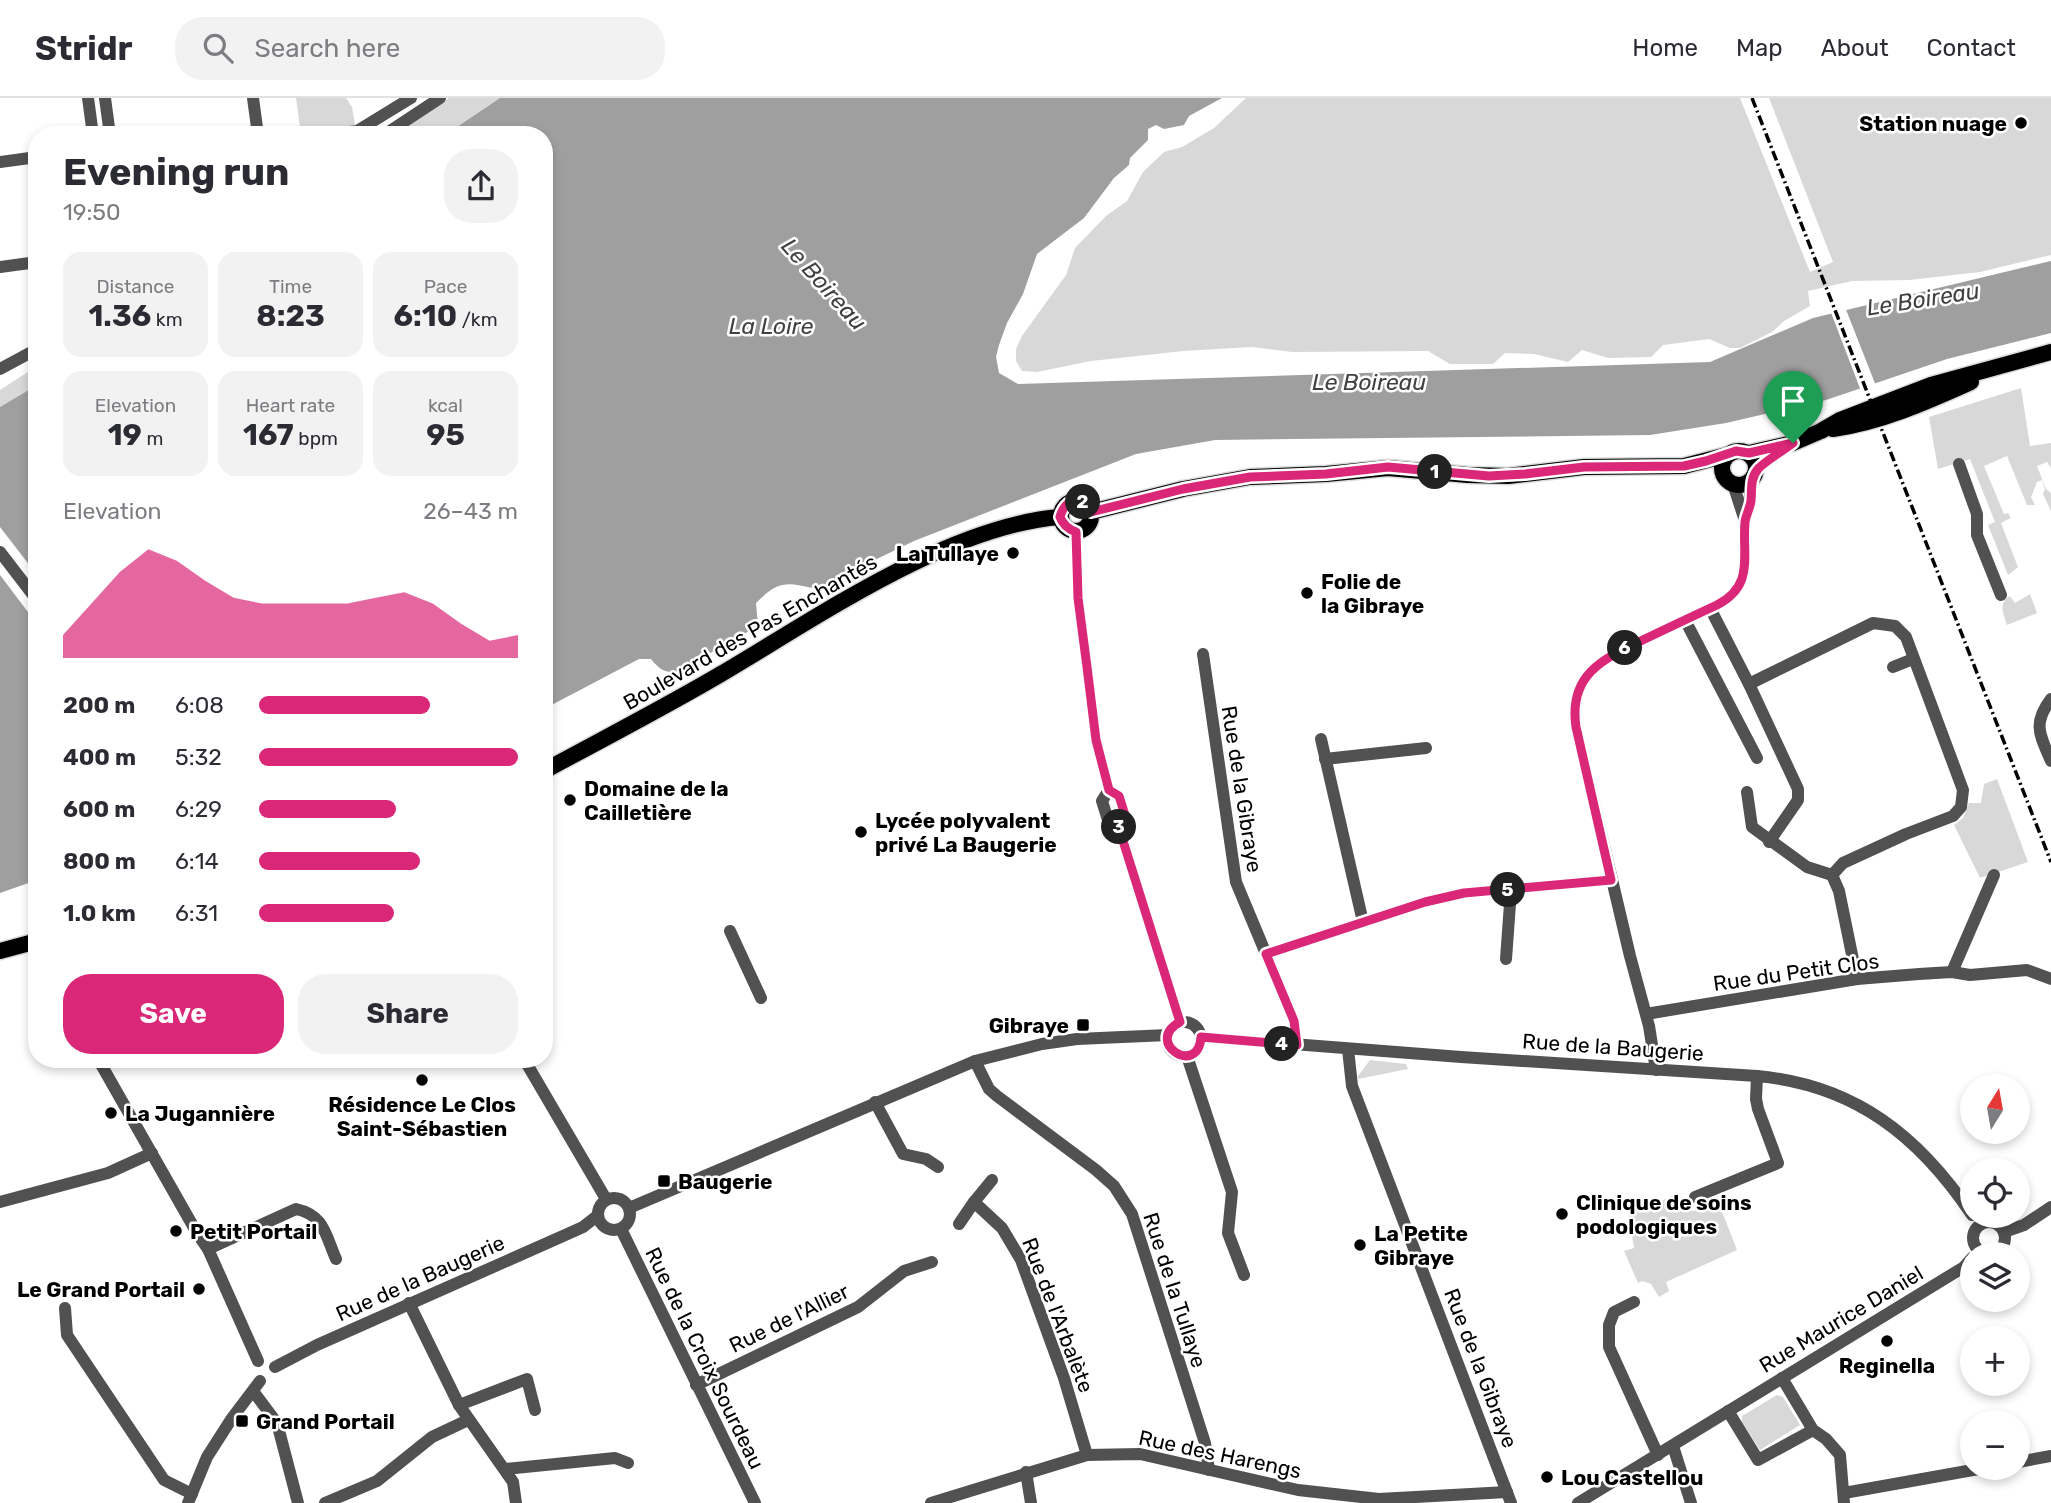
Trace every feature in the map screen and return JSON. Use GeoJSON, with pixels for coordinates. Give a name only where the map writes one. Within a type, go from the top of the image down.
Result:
{"type":"FeatureCollection","features":[{"type":"Feature","properties":{"kind":"main road"},"geometry":{"type":"LineString","coordinates":[[1091,512],[1196,486],[1250,477],[1326,474],[1388,467],[1489,476],[1584,467],[1684,466],[1736,451],[1749,453],[1793,443],[1821,431],[1856,426],[1893,414],[2000,368],[2051,352]]}},
{"type":"Feature","properties":{"kind":"main road"},"geometry":{"type":"LineString","coordinates":[[1684,466],[1743,485],[1793,443]]}},
{"type":"Feature","properties":{"kind":"main road"},"geometry":{"type":"LineString","coordinates":[[1749,453],[1755,461],[1754,475]]}},
{"type":"Feature","properties":{"kind":"main road"},"geometry":{"type":"LineString","coordinates":[[1727,455],[1722,465],[1728,480]]}},
{"type":"Feature","properties":{"kind":"main road"},"geometry":{"type":"LineString","coordinates":[[1075,500],[1084,502],[1091,512],[1088,526],[1076,532],[1065,527],[1060,517],[1065,505],[1075,500]]}},
{"type":"Feature","properties":{"kind":"main road","name":"Boulevard des Pas Enchantés"},"geometry":{"type":"LineString","coordinates":[[553,766],[908,566],[1008,526],[1060,517]]}},
{"type":"Feature","properties":{"kind":"main road"},"geometry":{"type":"LineString","coordinates":[[0,951],[28,943]]}},
{"type":"Feature","properties":{"kind":"street"},"geometry":{"type":"LineString","coordinates":[[88,98],[92,126]]}},
{"type":"Feature","properties":{"kind":"street"},"geometry":{"type":"LineString","coordinates":[[105,98],[109,126]]}},
{"type":"Feature","properties":{"kind":"street"},"geometry":{"type":"LineString","coordinates":[[253,98],[257,126]]}},
{"type":"Feature","properties":{"kind":"street"},"geometry":{"type":"LineString","coordinates":[[364,126],[378,120],[411,98]]}},
{"type":"Feature","properties":{"kind":"street"},"geometry":{"type":"LineString","coordinates":[[398,126],[440,98]]}},
{"type":"Feature","properties":{"kind":"street"},"geometry":{"type":"LineString","coordinates":[[0,162],[28,158]]}},
{"type":"Feature","properties":{"kind":"street"},"geometry":{"type":"LineString","coordinates":[[0,267],[28,263]]}},
{"type":"Feature","properties":{"kind":"street"},"geometry":{"type":"LineString","coordinates":[[0,369],[28,354]]}},
{"type":"Feature","properties":{"kind":"street"},"geometry":{"type":"LineString","coordinates":[[1959,464],[1978,514],[1978,535],[2001,595]]}},
{"type":"Feature","properties":{"kind":"street"},"geometry":{"type":"LineString","coordinates":[[1656,1070],[1646,1014],[1611,880],[1576,727],[1574,715],[1577,695],[1586,676],[1604,659],[1726,600],[1741,581],[1745,567],[1745,521],[1751,502],[1754,475]]}},
{"type":"Feature","properties":{"kind":"street"},"geometry":{"type":"LineString","coordinates":[[1728,480],[1745,521]]}},
{"type":"Feature","properties":{"kind":"street"},"geometry":{"type":"LineString","coordinates":[[1076,532],[1078,598],[1096,740],[1109,790],[1119,796],[1125,815],[1118,825],[1180,1022]]}},
{"type":"Feature","properties":{"kind":"street"},"geometry":{"type":"LineString","coordinates":[[0,552],[28,588]]}},
{"type":"Feature","properties":{"kind":"street"},"geometry":{"type":"LineString","coordinates":[[1710,608],[1798,789],[1798,800],[1769,842]]}},
{"type":"Feature","properties":{"kind":"street"},"geometry":{"type":"LineString","coordinates":[[1685,620],[1756,758]]}},
{"type":"Feature","properties":{"kind":"street"},"geometry":{"type":"LineString","coordinates":[[1749,684],[1873,623],[1895,626],[1906,637],[1962,790],[1961,807],[1953,816],[1843,863],[1832,874]]}},
{"type":"Feature","properties":{"kind":"street","name":"Rue de la Gibraye"},"geometry":{"type":"LineString","coordinates":[[1203,654],[1236,882],[1294,1021],[1297,1045]]}},
{"type":"Feature","properties":{"kind":"street"},"geometry":{"type":"LineString","coordinates":[[1894,667],[1913,659]]}},
{"type":"Feature","properties":{"kind":"street"},"geometry":{"type":"LineString","coordinates":[[2051,699],[2039,721],[2040,734],[2051,761]]}},
{"type":"Feature","properties":{"kind":"street"},"geometry":{"type":"LineString","coordinates":[[1321,738],[1363,922]]}},
{"type":"Feature","properties":{"kind":"street"},"geometry":{"type":"LineString","coordinates":[[1325,759],[1426,748]]}},
{"type":"Feature","properties":{"kind":"street"},"geometry":{"type":"LineString","coordinates":[[1747,792],[1752,827],[1769,842],[1807,867],[1832,874]]}},
{"type":"Feature","properties":{"kind":"street"},"geometry":{"type":"LineString","coordinates":[[1832,874],[1839,891],[1857,979]]}},
{"type":"Feature","properties":{"kind":"street"},"geometry":{"type":"LineString","coordinates":[[1952,972],[1994,875]]}},
{"type":"Feature","properties":{"kind":"street"},"geometry":{"type":"LineString","coordinates":[[1266,954],[1425,902],[1464,893],[1611,880]]}},
{"type":"Feature","properties":{"kind":"street"},"geometry":{"type":"LineString","coordinates":[[1506,959],[1511,890]]}},
{"type":"Feature","properties":{"kind":"street"},"geometry":{"type":"LineString","coordinates":[[730,931],[761,998]]}},
{"type":"Feature","properties":{"kind":"street","name":"Rue du Petit Clos"},"geometry":{"type":"LineString","coordinates":[[1646,1014],[1857,979],[2026,970],[2051,979]]}},
{"type":"Feature","properties":{"kind":"street"},"geometry":{"type":"LineString","coordinates":[[1180,1022],[1194,1024],[1201,1037],[1198,1050],[1187,1056],[1173,1051],[1168,1044],[1172,1027],[1180,1022]]}},
{"type":"Feature","properties":{"kind":"street"},"geometry":{"type":"LineString","coordinates":[[629,1208],[975,1061],[1042,1044],[1077,1039],[1168,1035]]}},
{"type":"Feature","properties":{"kind":"street","name":"Rue de la Baugerie"},"geometry":{"type":"LineString","coordinates":[[1201,1037],[1757,1076],[1804,1084],[1827,1091],[1872,1113],[1894,1128],[1931,1160],[1960,1199]]}},
{"type":"Feature","properties":{"kind":"street","name":"Rue de la Gibraye"},"geometry":{"type":"LineString","coordinates":[[1348,1049],[1352,1086],[1509,1498]]}},
{"type":"Feature","properties":{"kind":"street"},"geometry":{"type":"LineString","coordinates":[[1187,1056],[1232,1192],[1228,1233],[1244,1275]]}},
{"type":"Feature","properties":{"kind":"street","name":"Rue de la Tullaye"},"geometry":{"type":"LineString","coordinates":[[975,1061],[989,1089],[1096,1170],[1114,1185],[1124,1200],[1132,1214],[1205,1443],[1209,1470]]}},
{"type":"Feature","properties":{"kind":"street"},"geometry":{"type":"LineString","coordinates":[[103,1068],[208,1249],[258,1361]]}},
{"type":"Feature","properties":{"kind":"street"},"geometry":{"type":"LineString","coordinates":[[529,1068],[606,1199]]}},
{"type":"Feature","properties":{"kind":"street"},"geometry":{"type":"LineString","coordinates":[[1695,1196],[1777,1163],[1758,1109],[1757,1076]]}},
{"type":"Feature","properties":{"kind":"street"},"geometry":{"type":"LineString","coordinates":[[875,1102],[903,1154],[926,1159],[937,1167]]}},
{"type":"Feature","properties":{"kind":"street"},"geometry":{"type":"LineString","coordinates":[[0,1202],[108,1173],[152,1153]]}},
{"type":"Feature","properties":{"kind":"street"},"geometry":{"type":"LineString","coordinates":[[960,1224],[992,1180]]}},
{"type":"Feature","properties":{"kind":"street"},"geometry":{"type":"LineString","coordinates":[[606,1199],[621,1199],[629,1208],[628,1222],[621,1229],[606,1229],[599,1220],[599,1205],[606,1199]]}},
{"type":"Feature","properties":{"kind":"street","name":"Rue de l'Arbalète"},"geometry":{"type":"LineString","coordinates":[[974,1202],[1002,1228],[1021,1260],[1064,1378],[1087,1455]]}},
{"type":"Feature","properties":{"kind":"street"},"geometry":{"type":"LineString","coordinates":[[2004,1232],[2024,1226],[2051,1207]]}},
{"type":"Feature","properties":{"kind":"street"},"geometry":{"type":"LineString","coordinates":[[208,1249],[296,1209],[311,1212],[320,1222],[336,1259]]}},
{"type":"Feature","properties":{"kind":"street","name":"Rue de la Baugerie"},"geometry":{"type":"LineString","coordinates":[[256,1386],[270,1380],[275,1374],[275,1367],[409,1303],[599,1220]]}},
{"type":"Feature","properties":{"kind":"street"},"geometry":{"type":"LineString","coordinates":[[2001,1228],[2004,1242]]}},
{"type":"Feature","properties":{"kind":"street","name":"Rue de la Croix Sourdeau"},"geometry":{"type":"LineString","coordinates":[[621,1229],[755,1503]]}},
{"type":"Feature","properties":{"kind":"street","name":"Rue de l'Allier"},"geometry":{"type":"LineString","coordinates":[[696,1385],[858,1307],[904,1271],[932,1262]]}},
{"type":"Feature","properties":{"kind":"street","name":"Rue Maurice Daniel"},"geometry":{"type":"LineString","coordinates":[[1585,1501],[1960,1269]]}},
{"type":"Feature","properties":{"kind":"street"},"geometry":{"type":"LineString","coordinates":[[1634,1302],[1614,1312],[1609,1325],[1609,1346],[1658,1455]]}},
{"type":"Feature","properties":{"kind":"street"},"geometry":{"type":"LineString","coordinates":[[409,1303],[459,1405],[513,1482],[516,1503]]}},
{"type":"Feature","properties":{"kind":"street"},"geometry":{"type":"LineString","coordinates":[[65,1308],[66,1335],[164,1480],[190,1498],[207,1457],[256,1386]]}},
{"type":"Feature","properties":{"kind":"street"},"geometry":{"type":"LineString","coordinates":[[258,1361],[268,1360],[275,1367]]}},
{"type":"Feature","properties":{"kind":"street"},"geometry":{"type":"LineString","coordinates":[[258,1361],[253,1370],[256,1386],[277,1423],[298,1503]]}},
{"type":"Feature","properties":{"kind":"street"},"geometry":{"type":"LineString","coordinates":[[1782,1378],[1813,1430],[1826,1439],[1840,1455],[1844,1498],[1960,1473]]}},
{"type":"Feature","properties":{"kind":"street"},"geometry":{"type":"LineString","coordinates":[[459,1405],[527,1379],[535,1410]]}},
{"type":"Feature","properties":{"kind":"street"},"geometry":{"type":"LineString","coordinates":[[1728,1411],[1758,1460],[1813,1430]]}},
{"type":"Feature","properties":{"kind":"street"},"geometry":{"type":"LineString","coordinates":[[325,1503],[377,1481],[432,1437],[468,1420]]}},
{"type":"Feature","properties":{"kind":"street"},"geometry":{"type":"LineString","coordinates":[[1673,1446],[1691,1503]]}},
{"type":"Feature","properties":{"kind":"street","name":"Rue des Harengs"},"geometry":{"type":"LineString","coordinates":[[931,1503],[1087,1455],[1140,1454],[1298,1490],[1380,1499],[1509,1498]]}},
{"type":"Feature","properties":{"kind":"street"},"geometry":{"type":"LineString","coordinates":[[2030,1460],[2051,1456]]}},
{"type":"Feature","properties":{"kind":"street"},"geometry":{"type":"LineString","coordinates":[[505,1469],[615,1458],[628,1463]]}},
{"type":"Feature","properties":{"kind":"street"},"geometry":{"type":"LineString","coordinates":[[1026,1472],[1031,1503]]}},
{"type":"Feature","properties":{"kind":"shaded area"},"geometry":{"type":"Polygon","coordinates":[[[296,98],[346,98],[352,107],[355,125],[300,126],[296,98]]]}},
{"type":"Feature","properties":{"kind":"shaded area"},"geometry":{"type":"Polygon","coordinates":[[[449,98],[500,98],[458,126],[408,126],[449,98]]]}},
{"type":"Feature","properties":{"kind":"shaded area"},"geometry":{"type":"Polygon","coordinates":[[[1246,98],[1740,98],[1810,272],[1833,262],[1769,98],[2051,98],[2051,255],[1980,272],[1909,280],[1852,281],[1808,291],[1810,306],[1784,321],[1772,332],[1740,348],[1730,348],[1709,339],[1663,345],[1651,357],[1608,358],[1582,350],[1568,362],[1534,354],[1505,353],[1493,364],[1450,364],[1428,351],[1292,352],[1252,347],[1183,351],[1091,361],[1037,372],[1022,371],[1016,361],[1016,349],[1022,336],[1066,275],[1075,248],[1106,216],[1127,201],[1143,172],[1164,152],[1182,147],[1214,128],[1246,98]]]}},
{"type":"Feature","properties":{"kind":"shaded area"},"geometry":{"type":"Polygon","coordinates":[[[28,372],[28,390],[0,407],[0,390],[28,372]]]}},
{"type":"Feature","properties":{"kind":"shaded area"},"geometry":{"type":"Polygon","coordinates":[[[2021,388],[2030,446],[2051,443],[2051,468],[2047,462],[2037,466],[2046,489],[2051,493],[2051,511],[2043,494],[2045,489],[2042,480],[2037,482],[2031,497],[2035,505],[2027,505],[2007,456],[1984,466],[2004,514],[2008,513],[2011,518],[2001,523],[2018,567],[2008,575],[1988,525],[1995,522],[1970,459],[1938,469],[1929,417],[2021,388]]]}},
{"type":"Feature","properties":{"kind":"shaded area"},"geometry":{"type":"Polygon","coordinates":[[[2030,594],[2037,613],[2007,625],[2003,609],[2006,599],[2010,596],[2015,603],[2030,594]]]}},
{"type":"Feature","properties":{"kind":"shaded area"},"geometry":{"type":"Polygon","coordinates":[[[1997,779],[2028,862],[1980,878],[1954,825],[1963,818],[1969,803],[1981,803],[1984,784],[1997,779]]]}},
{"type":"Feature","properties":{"kind":"shaded area"},"geometry":{"type":"Polygon","coordinates":[[[1370,1060],[1406,1064],[1408,1069],[1358,1079],[1370,1060]]]}},
{"type":"Feature","properties":{"kind":"shaded area"},"geometry":{"type":"Polygon","coordinates":[[[1674,1196],[1683,1210],[1693,1211],[1719,1204],[1737,1250],[1666,1282],[1669,1291],[1659,1297],[1651,1284],[1642,1281],[1638,1283],[1624,1251],[1634,1248],[1628,1213],[1674,1196]]]}},
{"type":"Feature","properties":{"kind":"shaded area"},"geometry":{"type":"Polygon","coordinates":[[[1777,1395],[1783,1397],[1800,1425],[1760,1450],[1742,1422],[1742,1416],[1777,1395]]]}},
{"type":"Feature","properties":{"kind":"water","name":"La Loire"},"geometry":{"type":"Polygon","coordinates":[[[500,98],[1222,98],[1189,116],[1184,125],[1164,129],[1156,125],[1148,129],[1148,140],[1130,158],[1129,165],[1114,178],[1084,218],[1037,254],[1023,294],[1007,323],[996,357],[999,373],[1018,384],[1710,362],[1813,318],[2051,261],[2051,333],[1947,359],[1826,400],[1726,423],[1650,435],[1215,440],[1136,454],[914,541],[854,570],[821,590],[793,584],[772,589],[756,603],[758,626],[677,672],[662,670],[651,659],[639,659],[553,704],[553,126],[458,126],[500,98]]]}},
{"type":"Feature","properties":{"kind":"water"},"geometry":{"type":"Polygon","coordinates":[[[28,390],[28,883],[0,893],[0,407],[28,390]]]}},
{"type":"Feature","properties":{"kind":"pier"},"geometry":{"type":"Polygon","coordinates":[[[1845,307],[1876,386],[1861,391],[1830,310],[1845,307]]]}},
{"type":"Feature","properties":{"kind":"pier"},"geometry":{"type":"Polygon","coordinates":[[[0,527],[28,563],[28,612],[0,575],[0,527]]]}},
{"type":"Feature","properties":{"kind":"railway"},"geometry":{"type":"LineString","coordinates":[[1752,98],[2051,862]]}},
{"type":"Feature","properties":{"kind":"place","name":"Station nuage"},"geometry":{"type":"Point","coordinates":[2021,123]}},
{"type":"Feature","properties":{"kind":"place","name":"La Tullaye"},"geometry":{"type":"Point","coordinates":[1013,553]}},
{"type":"Feature","properties":{"kind":"place","name":"Folie de la Gibraye"},"geometry":{"type":"Point","coordinates":[1307,593]}},
{"type":"Feature","properties":{"kind":"place","name":"Domaine de la Cailletière"},"geometry":{"type":"Point","coordinates":[570,800]}},
{"type":"Feature","properties":{"kind":"place","name":"Lycée polyvalent privé La Baugerie"},"geometry":{"type":"Point","coordinates":[861,832]}},
{"type":"Feature","properties":{"kind":"place","name":"Gibraye"},"geometry":{"type":"Point","coordinates":[1083,1025]}},
{"type":"Feature","properties":{"kind":"place","name":"Résidence Le Clos Saint-Sébastien"},"geometry":{"type":"Point","coordinates":[422,1080]}},
{"type":"Feature","properties":{"kind":"place","name":"La Jugannière"},"geometry":{"type":"Point","coordinates":[111,1113]}},
{"type":"Feature","properties":{"kind":"place","name":"Baugerie"},"geometry":{"type":"Point","coordinates":[664,1181]}},
{"type":"Feature","properties":{"kind":"place","name":"Clinique de soins podologiques"},"geometry":{"type":"Point","coordinates":[1562,1214]}},
{"type":"Feature","properties":{"kind":"place","name":"Petit Portail"},"geometry":{"type":"Point","coordinates":[176,1231]}},
{"type":"Feature","properties":{"kind":"place","name":"La Petite Gibraye"},"geometry":{"type":"Point","coordinates":[1360,1245]}},
{"type":"Feature","properties":{"kind":"place","name":"Le Grand Portail"},"geometry":{"type":"Point","coordinates":[199,1289]}},
{"type":"Feature","properties":{"kind":"place","name":"Reginella"},"geometry":{"type":"Point","coordinates":[1887,1341]}},
{"type":"Feature","properties":{"kind":"place","name":"Grand Portail"},"geometry":{"type":"Point","coordinates":[242,1421]}},
{"type":"Feature","properties":{"kind":"place","name":"Lou Castellou"},"geometry":{"type":"Point","coordinates":[1547,1477]}},
{"type":"Feature","properties":{"kind":"route"},"geometry":{"type":"LineString","coordinates":[[1793,443],[1757,470],[1752,480],[1751,502],[1745,521],[1744,575],[1734,593],[1717,605],[1604,659],[1586,676],[1577,695],[1574,715],[1576,727],[1611,880],[1464,893],[1425,902],[1266,954],[1294,1021],[1297,1045],[1201,1037],[1198,1050],[1193,1054],[1179,1055],[1170,1048],[1169,1031],[1180,1022],[1118,825],[1125,815],[1119,796],[1109,790],[1096,740],[1078,598],[1076,532],[1065,527],[1062,522],[1060,517],[1065,505],[1080,500],[1088,505],[1091,512],[1222,480],[1326,474],[1388,467],[1489,476],[1616,465],[1684,466],[1736,451],[1749,453],[1793,443]]}},
{"type":"Feature","properties":{"kind":"water label","name":"Le Boireau"},"geometry":{"type":"Point","coordinates":[824,284]}},
{"type":"Feature","properties":{"kind":"water label","name":"Le Boireau"},"geometry":{"type":"Point","coordinates":[1923,299]}},
{"type":"Feature","properties":{"kind":"water label","name":"Le Boireau"},"geometry":{"type":"Point","coordinates":[1369,382]}}]}
